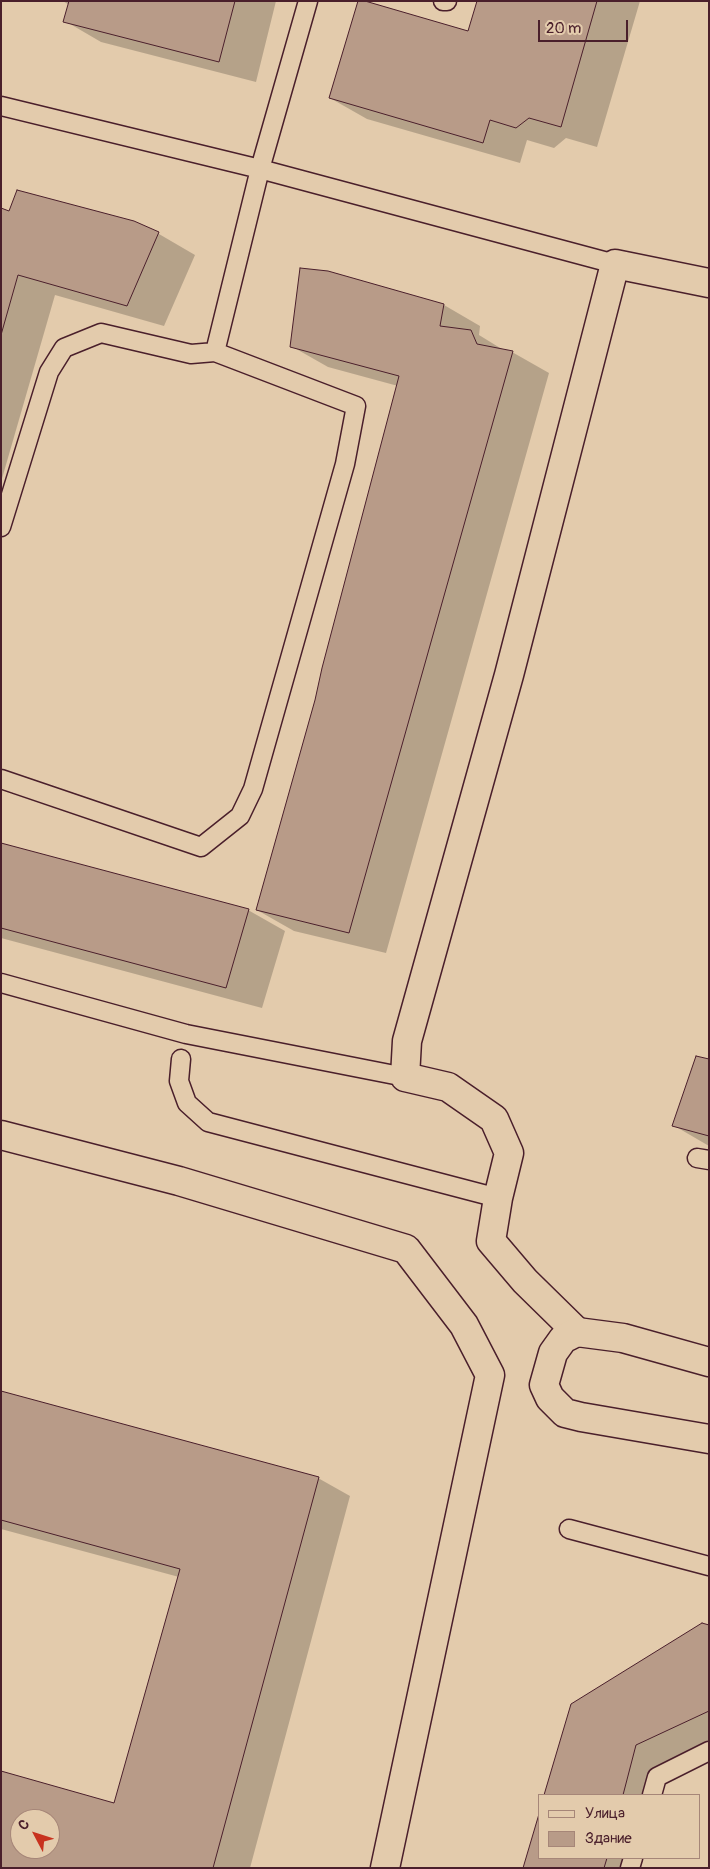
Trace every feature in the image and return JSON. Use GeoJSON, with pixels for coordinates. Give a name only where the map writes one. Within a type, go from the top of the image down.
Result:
{"type":"FeatureCollection","features":[{"type":"Feature","properties":{"kind":"street"},"geometry":{"type":"LineString","coordinates":[[577,1332],[525,1281],[491,1241],[498,1198],[509,1153],[494,1119],[448,1086],[404,1077],[406,1041],[509,675],[615,264],[709,283]]}},
{"type":"Feature","properties":{"kind":"street"},"geometry":{"type":"LineString","coordinates":[[1,1134],[179,1181],[406,1249],[464,1325],[490,1375],[385,1868]]}},
{"type":"Feature","properties":{"kind":"street"},"geometry":{"type":"LineString","coordinates":[[709,1362],[623,1338],[577,1332],[563,1339],[553,1353],[544,1385],[550,1398],[565,1413],[709,1439]]}},
{"type":"Feature","properties":{"kind":"lane"},"geometry":{"type":"LineString","coordinates":[[215,352],[260,169],[308,1]]}},
{"type":"Feature","properties":{"kind":"lane"},"geometry":{"type":"LineString","coordinates":[[1,106],[260,169],[615,264]]}},
{"type":"Feature","properties":{"kind":"lane"},"geometry":{"type":"LineString","coordinates":[[1,527],[48,372],[64,348],[101,333],[191,354],[215,352],[356,406],[345,464],[256,780],[240,816],[201,846],[1,778]]}},
{"type":"Feature","properties":{"kind":"lane"},"geometry":{"type":"LineString","coordinates":[[1,982],[186,1034],[404,1077]]}},
{"type":"Feature","properties":{"kind":"lane"},"geometry":{"type":"LineString","coordinates":[[181,1059],[179,1081],[187,1103],[208,1122],[498,1198]]}},
{"type":"Feature","properties":{"kind":"lane"},"geometry":{"type":"LineString","coordinates":[[568,1529],[709,1566]]}},
{"type":"Feature","properties":{"kind":"lane"},"geometry":{"type":"LineString","coordinates":[[652,1794],[657,1776],[709,1750]]}},
{"type":"Feature","properties":{"kind":"building"},"geometry":{"type":"Polygon","coordinates":[[[69,1],[235,1],[219,62],[63,22],[69,1]]]}},
{"type":"Feature","properties":{"kind":"building"},"geometry":{"type":"Polygon","coordinates":[[[358,1],[365,1],[468,31],[477,1],[597,1],[561,127],[529,118],[516,128],[490,120],[483,143],[329,98],[358,1]]]}},
{"type":"Feature","properties":{"kind":"building"},"geometry":{"type":"Polygon","coordinates":[[[17,190],[134,221],[159,232],[127,306],[18,275],[1,335],[1,208],[9,211],[17,190]]]}},
{"type":"Feature","properties":{"kind":"building"},"geometry":{"type":"Polygon","coordinates":[[[300,268],[328,271],[444,304],[440,326],[471,330],[477,344],[513,351],[349,933],[256,910],[315,700],[399,376],[290,347],[300,268]]]}},
{"type":"Feature","properties":{"kind":"building"},"geometry":{"type":"Polygon","coordinates":[[[1,843],[249,909],[226,988],[1,928],[1,843]]]}},
{"type":"Feature","properties":{"kind":"building"},"geometry":{"type":"Polygon","coordinates":[[[696,1056],[709,1059],[709,1136],[672,1126],[696,1056]]]}},
{"type":"Feature","properties":{"kind":"building"},"geometry":{"type":"Polygon","coordinates":[[[1,1391],[319,1477],[213,1868],[1,1868],[1,1771],[114,1803],[180,1569],[1,1520],[1,1391]]]}},
{"type":"Feature","properties":{"kind":"building"},"geometry":{"type":"Polygon","coordinates":[[[702,1623],[709,1625],[709,1711],[636,1745],[623,1794],[544,1794],[571,1704],[702,1623]]]}},
{"type":"Feature","properties":{"kind":"building"},"geometry":{"type":"Polygon","coordinates":[[[538,1817],[538,1859],[607,1859],[604,1868],[523,1868],[538,1817]]]}}]}
